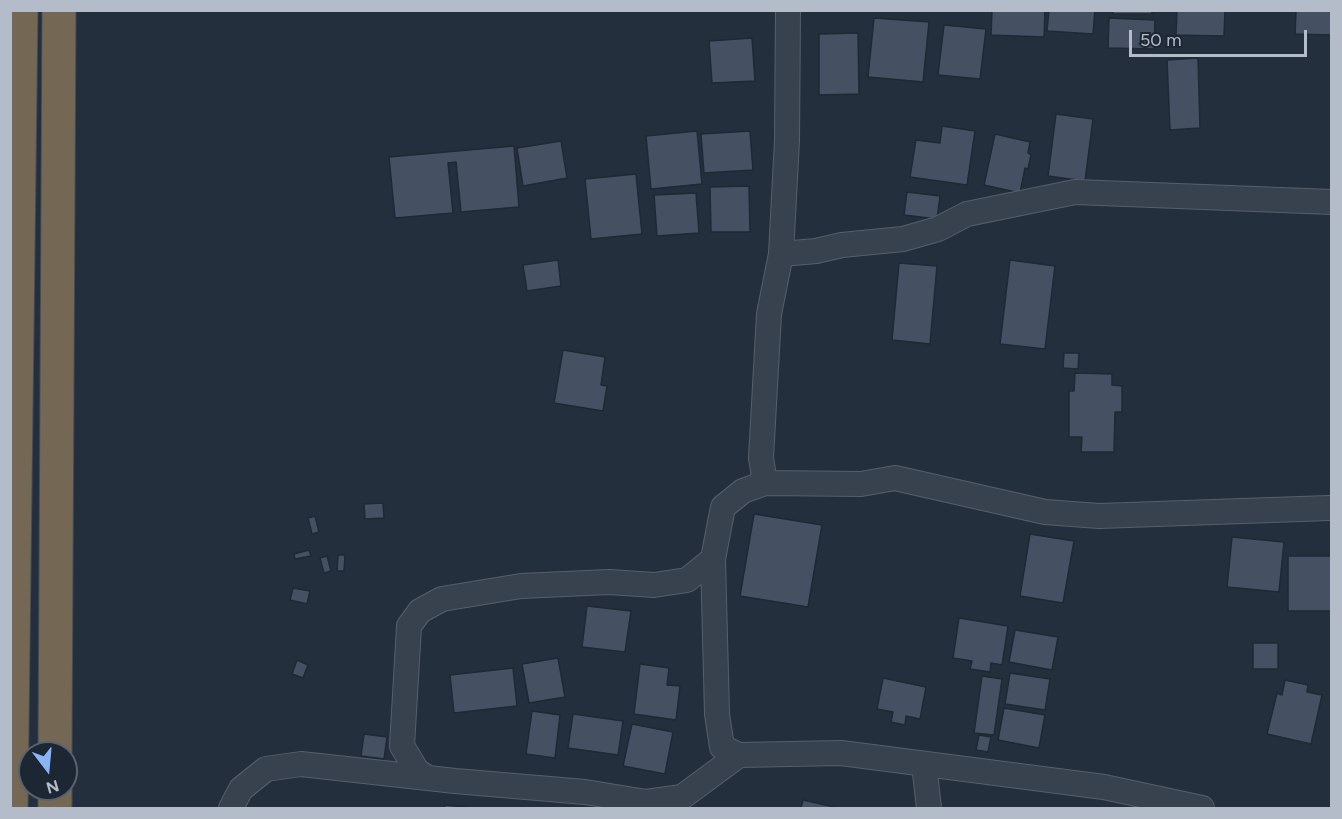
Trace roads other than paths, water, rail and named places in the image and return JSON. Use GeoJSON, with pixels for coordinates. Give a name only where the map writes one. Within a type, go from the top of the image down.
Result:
{"type":"FeatureCollection","features":[{"type":"Feature","properties":{"kind":"highway"},"geometry":{"type":"LineString","coordinates":[[11,808],[21,10]]}},
{"type":"Feature","properties":{"kind":"highway"},"geometry":{"type":"LineString","coordinates":[[55,741],[59,10]]}},
{"type":"Feature","properties":{"kind":"street"},"geometry":{"type":"LineString","coordinates":[[765,483],[761,458],[769,314],[781,254],[788,10]]}},
{"type":"Feature","properties":{"kind":"street"},"geometry":{"type":"LineString","coordinates":[[781,254],[903,238],[939,229],[967,214],[1075,192],[1332,202]]}},
{"type":"Feature","properties":{"kind":"street"},"geometry":{"type":"LineString","coordinates":[[1202,808],[1104,787],[841,753],[739,755],[722,747],[717,714],[712,559],[723,507],[743,491],[765,483],[861,484],[895,478],[1045,512],[1099,516],[1331,503]]}},
{"type":"Feature","properties":{"kind":"street"},"geometry":{"type":"LineString","coordinates":[[428,778],[417,771],[402,747],[409,626],[420,611],[442,599],[521,586],[609,582],[654,585],[687,580],[712,559]]}},
{"type":"Feature","properties":{"kind":"street"},"geometry":{"type":"LineString","coordinates":[[231,808],[241,789],[266,768],[301,764],[585,792],[646,802],[682,796],[739,755]]}},
{"type":"Feature","properties":{"kind":"street"},"geometry":{"type":"LineString","coordinates":[[924,764],[929,808]]}}]}
